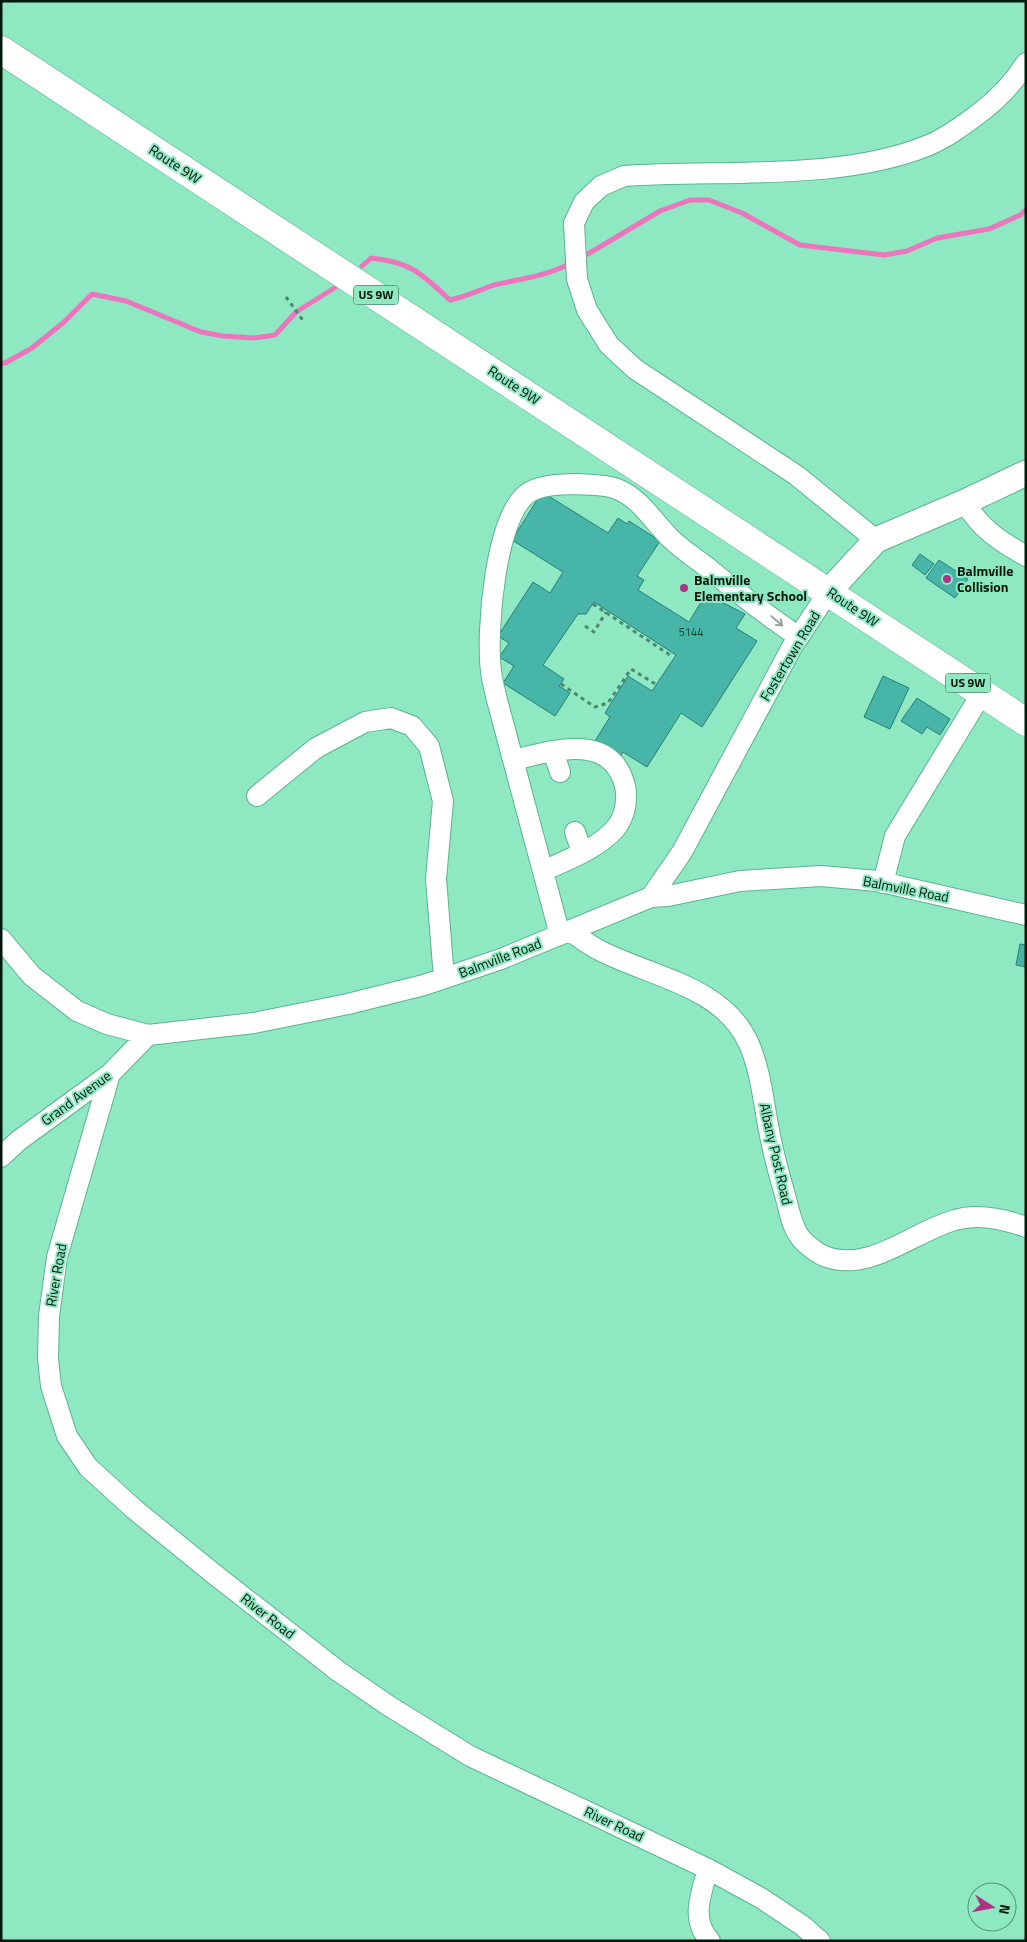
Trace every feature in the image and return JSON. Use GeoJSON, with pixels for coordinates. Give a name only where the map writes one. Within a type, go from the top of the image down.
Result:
{"type":"FeatureCollection","features":[{"type":"Feature","properties":{"kind":"highway","name":"Route 9W"},"geometry":{"type":"LineString","coordinates":[[1,50],[829,591],[1026,722]]}},
{"type":"Feature","properties":{"kind":"main road","name":"Fostertown Road"},"geometry":{"type":"LineString","coordinates":[[829,591],[876,540],[965,502],[1026,472]]}},
{"type":"Feature","properties":{"kind":"street"},"geometry":{"type":"LineString","coordinates":[[876,540],[796,474],[635,369],[609,345],[588,310],[577,279],[574,222],[584,202],[602,186],[624,176],[809,170],[904,155],[931,145],[992,104],[1016,80],[1026,63]]}},
{"type":"Feature","properties":{"kind":"street"},"geometry":{"type":"LineString","coordinates":[[565,933],[543,871],[491,670],[490,628],[498,556],[503,534],[512,513],[527,494],[542,488],[568,484],[600,485],[618,489],[638,502],[670,538],[732,588],[799,637]]}},
{"type":"Feature","properties":{"kind":"street"},"geometry":{"type":"LineString","coordinates":[[965,502],[970,512],[992,536],[1026,556]]}},
{"type":"Feature","properties":{"kind":"street","name":"Fostertown Road"},"geometry":{"type":"LineString","coordinates":[[651,897],[682,852],[799,637],[829,591]]}},
{"type":"Feature","properties":{"kind":"street"},"geometry":{"type":"LineString","coordinates":[[883,883],[895,836],[982,693]]}},
{"type":"Feature","properties":{"kind":"street"},"geometry":{"type":"LineString","coordinates":[[257,796],[316,748],[365,722],[391,718],[412,726],[428,746],[443,801],[436,879],[444,978]]}},
{"type":"Feature","properties":{"kind":"street"},"geometry":{"type":"LineString","coordinates":[[514,760],[566,748],[586,749],[601,754],[613,764],[622,777],[627,794],[624,812],[616,828],[600,842],[543,871]]}},
{"type":"Feature","properties":{"kind":"street"},"geometry":{"type":"LineString","coordinates":[[553,751],[560,772]]}},
{"type":"Feature","properties":{"kind":"street"},"geometry":{"type":"LineString","coordinates":[[575,832],[582,852]]}},
{"type":"Feature","properties":{"kind":"street","name":"Balmville Road"},"geometry":{"type":"LineString","coordinates":[[1,938],[32,976],[77,1011],[106,1024],[148,1035],[254,1024],[348,1004],[444,978],[501,959],[651,897],[668,896],[740,881],[821,876],[883,883],[1026,915]]}},
{"type":"Feature","properties":{"kind":"street","name":"Albany Post Road"},"geometry":{"type":"LineString","coordinates":[[565,933],[598,950],[699,992],[721,1007],[741,1029],[749,1044],[759,1078],[772,1148],[793,1225],[800,1238],[823,1255],[841,1259],[874,1256],[955,1220],[976,1217],[1006,1220],[1026,1227]]}},
{"type":"Feature","properties":{"kind":"street","name":"Grand Avenue"},"geometry":{"type":"LineString","coordinates":[[1,1157],[33,1129],[110,1074],[148,1035]]}},
{"type":"Feature","properties":{"kind":"street","name":"River Road"},"geometry":{"type":"LineString","coordinates":[[110,1074],[57,1257],[49,1316],[48,1359],[51,1386],[68,1436],[88,1467],[134,1509],[214,1574],[338,1671],[389,1706],[470,1756],[708,1869],[762,1898],[803,1926],[820,1941]]}},
{"type":"Feature","properties":{"kind":"street"},"geometry":{"type":"LineString","coordinates":[[708,1869],[699,1901],[697,1917],[703,1933],[710,1941]]}},
{"type":"Feature","properties":{"kind":"path"},"geometry":{"type":"LineString","coordinates":[[286,297],[304,322]]}},
{"type":"Feature","properties":{"kind":"path"},"geometry":{"type":"LineString","coordinates":[[593,604],[670,655]]}},
{"type":"Feature","properties":{"kind":"path"},"geometry":{"type":"LineString","coordinates":[[585,626],[594,632],[606,612]]}},
{"type":"Feature","properties":{"kind":"path"},"geometry":{"type":"LineString","coordinates":[[561,684],[595,707],[608,703],[631,669],[656,685]]}},
{"type":"Feature","properties":{"kind":"building","name":"Balmville Elementary School"},"geometry":{"type":"Polygon","coordinates":[[[542,492],[608,533],[618,518],[627,524],[629,521],[660,541],[637,576],[644,580],[638,590],[689,622],[706,594],[745,614],[736,628],[757,641],[702,727],[681,713],[647,767],[623,752],[620,757],[595,741],[610,717],[605,713],[628,676],[652,691],[676,655],[594,602],[586,614],[578,614],[543,665],[564,679],[559,686],[570,693],[555,716],[503,683],[514,666],[499,657],[509,643],[498,636],[533,582],[550,593],[563,572],[512,540],[542,492]]]}},
{"type":"Feature","properties":{"kind":"building"},"geometry":{"type":"Polygon","coordinates":[[[920,554],[934,564],[925,575],[912,565],[920,554]]]}},
{"type":"Feature","properties":{"kind":"building","name":"Balmville Collision"},"geometry":{"type":"Polygon","coordinates":[[[939,560],[968,579],[955,598],[926,578],[939,560]]]}},
{"type":"Feature","properties":{"kind":"building"},"geometry":{"type":"Polygon","coordinates":[[[883,676],[909,688],[890,729],[864,717],[883,676]]]}},
{"type":"Feature","properties":{"kind":"building"},"geometry":{"type":"Polygon","coordinates":[[[917,698],[950,719],[940,735],[927,727],[922,734],[901,721],[917,698]]]}},
{"type":"Feature","properties":{"kind":"building"},"geometry":{"type":"Polygon","coordinates":[[[1020,944],[1026,945],[1026,967],[1016,965],[1020,944]]]}},
{"type":"Feature","properties":{"kind":"waterway"},"geometry":{"type":"LineString","coordinates":[[588,254],[660,211],[690,200],[709,200],[742,213],[800,245],[884,255],[907,251],[937,238],[989,229],[1020,215],[1026,210]]}},
{"type":"Feature","properties":{"kind":"waterway"},"geometry":{"type":"LineString","coordinates":[[362,266],[371,258],[406,266],[423,276],[450,300],[491,286],[549,272],[567,265]]}},
{"type":"Feature","properties":{"kind":"waterway"},"geometry":{"type":"LineString","coordinates":[[1,363],[5,363],[32,348],[64,322],[92,294],[126,301],[201,332],[254,338],[275,335],[296,312],[336,287]]}},
{"type":"Feature","properties":{"kind":"place","name":"Balmville Collision"},"geometry":{"type":"Point","coordinates":[947,579]}},
{"type":"Feature","properties":{"kind":"place","name":"Balmville Elementary School"},"geometry":{"type":"Point","coordinates":[684,588]}}]}
